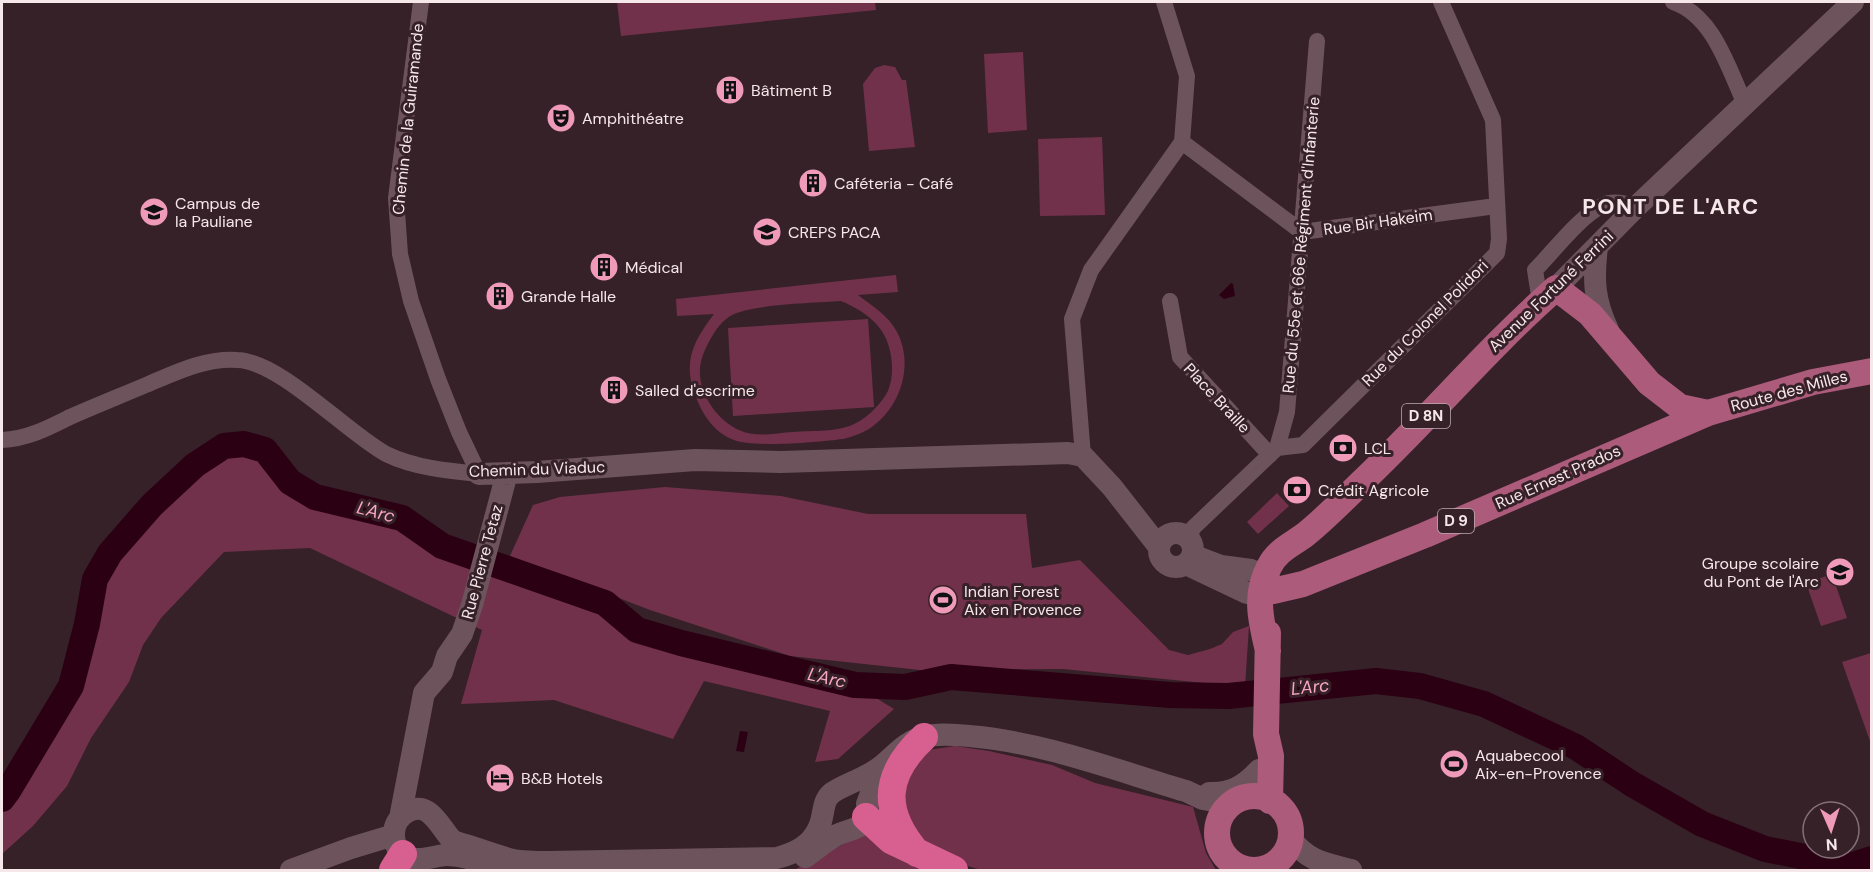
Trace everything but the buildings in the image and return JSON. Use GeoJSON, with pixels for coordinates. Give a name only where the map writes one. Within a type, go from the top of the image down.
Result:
{"type":"FeatureCollection","features":[{"type":"Feature","properties":{"kind":"highway"},"geometry":{"type":"LineString","coordinates":[[917,853],[903,836],[893,816],[891,800],[893,783],[900,766],[908,751],[924,737]]}},
{"type":"Feature","properties":{"kind":"highway"},"geometry":{"type":"LineString","coordinates":[[860,818],[891,840],[954,870]]}},
{"type":"Feature","properties":{"kind":"main road","name":"Avenue Fortuné Ferrini"},"geometry":{"type":"LineString","coordinates":[[1266,587],[1280,576],[1305,535],[1367,477],[1635,208],[1853,2]]}},
{"type":"Feature","properties":{"kind":"main road"},"geometry":{"type":"LineString","coordinates":[[1597,247],[1594,266],[1598,308],[1614,342]]}},
{"type":"Feature","properties":{"kind":"main road"},"geometry":{"type":"LineString","coordinates":[[1548,295],[1590,314],[1657,389],[1680,407],[1692,411],[1709,407]]}},
{"type":"Feature","properties":{"kind":"main road","name":"Route des Milles"},"geometry":{"type":"LineString","coordinates":[[1709,407],[1808,374],[1872,362]]}},
{"type":"Feature","properties":{"kind":"main road","name":"Route des Milles"},"geometry":{"type":"LineString","coordinates":[[1709,407],[1813,382],[1872,371]]}},
{"type":"Feature","properties":{"kind":"main road"},"geometry":{"type":"LineString","coordinates":[[1636,443],[1654,423],[1659,409],[1657,389]]}},
{"type":"Feature","properties":{"kind":"main road","name":"Rue Ernest Prados"},"geometry":{"type":"LineString","coordinates":[[1266,587],[1303,585],[1425,535],[1636,443],[1709,407]]}},
{"type":"Feature","properties":{"kind":"main road","name":"Chemin du Viaduc"},"geometry":{"type":"LineString","coordinates":[[479,474],[695,460],[781,462],[1068,453],[1083,456]]}},
{"type":"Feature","properties":{"kind":"main road"},"geometry":{"type":"LineString","coordinates":[[404,847],[408,811],[424,810],[437,818],[453,841],[515,860],[549,862],[777,858],[794,854],[807,844],[820,827],[829,796],[881,767],[899,749],[924,737],[948,734],[1024,744],[1194,795],[1243,805],[1278,805],[1286,815],[1290,837],[1285,852],[1276,863],[1254,870],[1232,863],[1218,845],[1216,832],[1243,805],[1254,792],[1259,770],[1266,734],[1270,601],[1266,587],[1251,570],[1221,566],[1178,548],[1140,522],[1083,456]]}},
{"type":"Feature","properties":{"kind":"main road","name":"Rue Pierre Tetaz"},"geometry":{"type":"LineString","coordinates":[[404,847],[424,693],[442,672],[447,656],[462,634],[507,473]]}},
{"type":"Feature","properties":{"kind":"main road"},"geometry":{"type":"LineString","coordinates":[[1268,642],[1290,596],[1303,585]]}},
{"type":"Feature","properties":{"kind":"main road"},"geometry":{"type":"LineString","coordinates":[[1243,805],[1271,756],[1266,734]]}},
{"type":"Feature","properties":{"kind":"main road"},"geometry":{"type":"LineString","coordinates":[[623,870],[778,867],[795,863],[860,818],[881,767]]}},
{"type":"Feature","properties":{"kind":"main road"},"geometry":{"type":"LineString","coordinates":[[1194,795],[1234,790],[1246,784],[1259,770]]}},
{"type":"Feature","properties":{"kind":"main road"},"geometry":{"type":"LineString","coordinates":[[841,788],[854,789],[860,793],[860,818]]}},
{"type":"Feature","properties":{"kind":"main road"},"geometry":{"type":"LineString","coordinates":[[824,808],[830,825],[841,831],[860,818]]}},
{"type":"Feature","properties":{"kind":"main road"},"geometry":{"type":"LineString","coordinates":[[291,870],[351,848],[404,847],[436,852],[443,839],[441,825]]}},
{"type":"Feature","properties":{"kind":"main road"},"geometry":{"type":"LineString","coordinates":[[1290,837],[1302,853],[1316,861],[1351,870]]}},
{"type":"Feature","properties":{"kind":"main road"},"geometry":{"type":"LineString","coordinates":[[404,847],[523,870]]}},
{"type":"Feature","properties":{"kind":"street","name":"Chemin de la Guiramande"},"geometry":{"type":"LineString","coordinates":[[421,2],[396,198],[400,254],[411,301],[438,379],[479,474]]}},
{"type":"Feature","properties":{"kind":"street"},"geometry":{"type":"LineString","coordinates":[[1083,456],[1072,319],[1091,270],[1182,142],[1187,76],[1164,2]]}},
{"type":"Feature","properties":{"kind":"street","name":"Rue du Colonel Polidori"},"geometry":{"type":"LineString","coordinates":[[1273,451],[1303,445],[1497,253],[1499,239],[1492,120],[1441,2]]}},
{"type":"Feature","properties":{"kind":"street"},"geometry":{"type":"LineString","coordinates":[[1673,2],[1684,6],[1712,34],[1745,104]]}},
{"type":"Feature","properties":{"kind":"street","name":"Rue du 55e et 66e Régiment d'Infanterie"},"geometry":{"type":"LineString","coordinates":[[1273,451],[1287,412],[1317,42]]}},
{"type":"Feature","properties":{"kind":"street","name":"Rue Bir Hakeim"},"geometry":{"type":"LineString","coordinates":[[1182,142],[1302,232],[1497,206]]}},
{"type":"Feature","properties":{"kind":"street"},"geometry":{"type":"LineString","coordinates":[[1548,295],[1535,270],[1584,219],[1605,204],[1622,203],[1635,208]]}},
{"type":"Feature","properties":{"kind":"street","name":"Place Braille"},"geometry":{"type":"LineString","coordinates":[[1170,301],[1180,357],[1273,451]]}},
{"type":"Feature","properties":{"kind":"street","name":"Chemin du Viaduc"},"geometry":{"type":"LineString","coordinates":[[2,440],[33,435],[91,408],[200,363],[238,359],[261,366],[288,382],[366,441],[387,454],[421,467],[479,474]]}},
{"type":"Feature","properties":{"kind":"street"},"geometry":{"type":"LineString","coordinates":[[1178,548],[1193,528],[1273,451]]}},
{"type":"Feature","properties":{"kind":"shaded area"},"geometry":{"type":"Polygon","coordinates":[[[617,2],[875,2],[876,10],[621,36],[617,2]]]}},
{"type":"Feature","properties":{"kind":"shaded area"},"geometry":{"type":"Polygon","coordinates":[[[1023,52],[1027,130],[988,133],[984,54],[1023,52]]]}},
{"type":"Feature","properties":{"kind":"shaded area"},"geometry":{"type":"Polygon","coordinates":[[[884,65],[895,67],[902,80],[906,80],[915,147],[869,151],[863,84],[875,68],[884,65]]]}},
{"type":"Feature","properties":{"kind":"shaded area"},"geometry":{"type":"Polygon","coordinates":[[[1102,137],[1105,215],[1040,216],[1038,139],[1102,137]]]}},
{"type":"Feature","properties":{"kind":"shaded area"},"geometry":{"type":"Polygon","coordinates":[[[896,275],[898,292],[858,295],[879,311],[897,332],[904,357],[902,384],[883,418],[863,432],[847,438],[771,444],[734,440],[715,428],[702,411],[690,373],[695,343],[714,314],[677,316],[676,299],[896,275]],[[841,301],[755,308],[742,311],[726,319],[709,341],[700,368],[702,387],[716,413],[739,430],[773,434],[841,428],[856,423],[870,413],[888,391],[892,375],[887,340],[874,322],[861,311],[841,301]]]}},
{"type":"Feature","properties":{"kind":"shaded area"},"geometry":{"type":"Polygon","coordinates":[[[1231,283],[1235,296],[1224,299],[1219,295],[1231,283]]]}},
{"type":"Feature","properties":{"kind":"shaded area"},"geometry":{"type":"Polygon","coordinates":[[[868,319],[874,407],[733,416],[728,328],[868,319]]]}},
{"type":"Feature","properties":{"kind":"shaded area"},"geometry":{"type":"Polygon","coordinates":[[[244,444],[265,450],[290,482],[315,497],[403,519],[442,546],[605,603],[637,630],[855,685],[894,709],[838,759],[815,762],[830,711],[704,681],[673,739],[554,700],[461,704],[482,630],[310,548],[224,552],[161,618],[143,645],[129,682],[91,738],[67,786],[33,826],[2,854],[2,799],[71,686],[95,579],[110,553],[152,505],[195,465],[224,446],[244,444]]]}},
{"type":"Feature","properties":{"kind":"shaded area"},"geometry":{"type":"Polygon","coordinates":[[[665,487],[781,496],[868,514],[1026,514],[1032,568],[1080,560],[1169,650],[1188,655],[1210,649],[1222,644],[1233,632],[1249,626],[1245,687],[1063,669],[920,670],[790,656],[650,610],[510,556],[533,505],[560,497],[665,487]]]}},
{"type":"Feature","properties":{"kind":"shaded area"},"geometry":{"type":"Polygon","coordinates":[[[1277,493],[1289,506],[1258,534],[1247,522],[1277,493]]]}},
{"type":"Feature","properties":{"kind":"shaded area"},"geometry":{"type":"Polygon","coordinates":[[[1832,574],[1847,618],[1821,626],[1806,583],[1832,574]]]}},
{"type":"Feature","properties":{"kind":"shaded area"},"geometry":{"type":"Polygon","coordinates":[[[1872,653],[1871,744],[1842,662],[1872,653]]]}},
{"type":"Feature","properties":{"kind":"shaded area"},"geometry":{"type":"Polygon","coordinates":[[[740,731],[748,732],[744,752],[736,751],[740,731]]]}},
{"type":"Feature","properties":{"kind":"shaded area"},"geometry":{"type":"Polygon","coordinates":[[[955,746],[1052,765],[1095,783],[1193,807],[1206,853],[1216,870],[981,870],[939,857],[910,834],[902,779],[928,750],[955,746]]]}},
{"type":"Feature","properties":{"kind":"shaded area"},"geometry":{"type":"Polygon","coordinates":[[[870,830],[933,870],[794,870],[870,830]]]}},
{"type":"Feature","properties":{"kind":"waterway","name":"L'Arc"},"geometry":{"type":"LineString","coordinates":[[2,799],[71,686],[87,624],[95,579],[110,553],[152,505],[195,465],[224,446],[244,444],[265,450],[290,482],[315,497],[402,518],[442,546],[605,603],[637,630],[681,643],[855,685],[905,687],[951,677],[1170,695],[1228,696],[1376,681],[1420,686],[1484,704],[1576,747],[1632,784],[1702,824],[1765,849],[1850,866],[1872,859]]}},
{"type":"Feature","properties":{"kind":"place","name":"Bâtiment B"},"geometry":{"type":"Point","coordinates":[730,90]}},
{"type":"Feature","properties":{"kind":"place","name":"Amphithéatre"},"geometry":{"type":"Point","coordinates":[561,118]}},
{"type":"Feature","properties":{"kind":"place","name":"Caféteria - Café"},"geometry":{"type":"Point","coordinates":[813,183]}},
{"type":"Feature","properties":{"kind":"place","name":"Campus de la Pauliane"},"geometry":{"type":"Point","coordinates":[154,212]}},
{"type":"Feature","properties":{"kind":"place","name":"CREPS PACA"},"geometry":{"type":"Point","coordinates":[767,232]}},
{"type":"Feature","properties":{"kind":"place","name":"Médical"},"geometry":{"type":"Point","coordinates":[604,267]}},
{"type":"Feature","properties":{"kind":"place","name":"Grande Halle"},"geometry":{"type":"Point","coordinates":[500,296]}},
{"type":"Feature","properties":{"kind":"place","name":"Salled d'escrime"},"geometry":{"type":"Point","coordinates":[614,390]}},
{"type":"Feature","properties":{"kind":"place","name":"LCL"},"geometry":{"type":"Point","coordinates":[1343,448]}},
{"type":"Feature","properties":{"kind":"place","name":"Crédit Agricole"},"geometry":{"type":"Point","coordinates":[1297,490]}},
{"type":"Feature","properties":{"kind":"place","name":"Groupe scolaire du Pont de l'Arc"},"geometry":{"type":"Point","coordinates":[1840,572]}},
{"type":"Feature","properties":{"kind":"place","name":"Indian Forest Aix en Provence"},"geometry":{"type":"Point","coordinates":[943,600]}},
{"type":"Feature","properties":{"kind":"place","name":"Aquabecool Aix-en-Provence"},"geometry":{"type":"Point","coordinates":[1454,764]}},
{"type":"Feature","properties":{"kind":"place","name":"B&B Hotels"},"geometry":{"type":"Point","coordinates":[500,778]}},
{"type":"Feature","properties":{"kind":"district","name":"PONT DE L'ARC"},"geometry":{"type":"Point","coordinates":[1671,206]}}]}
